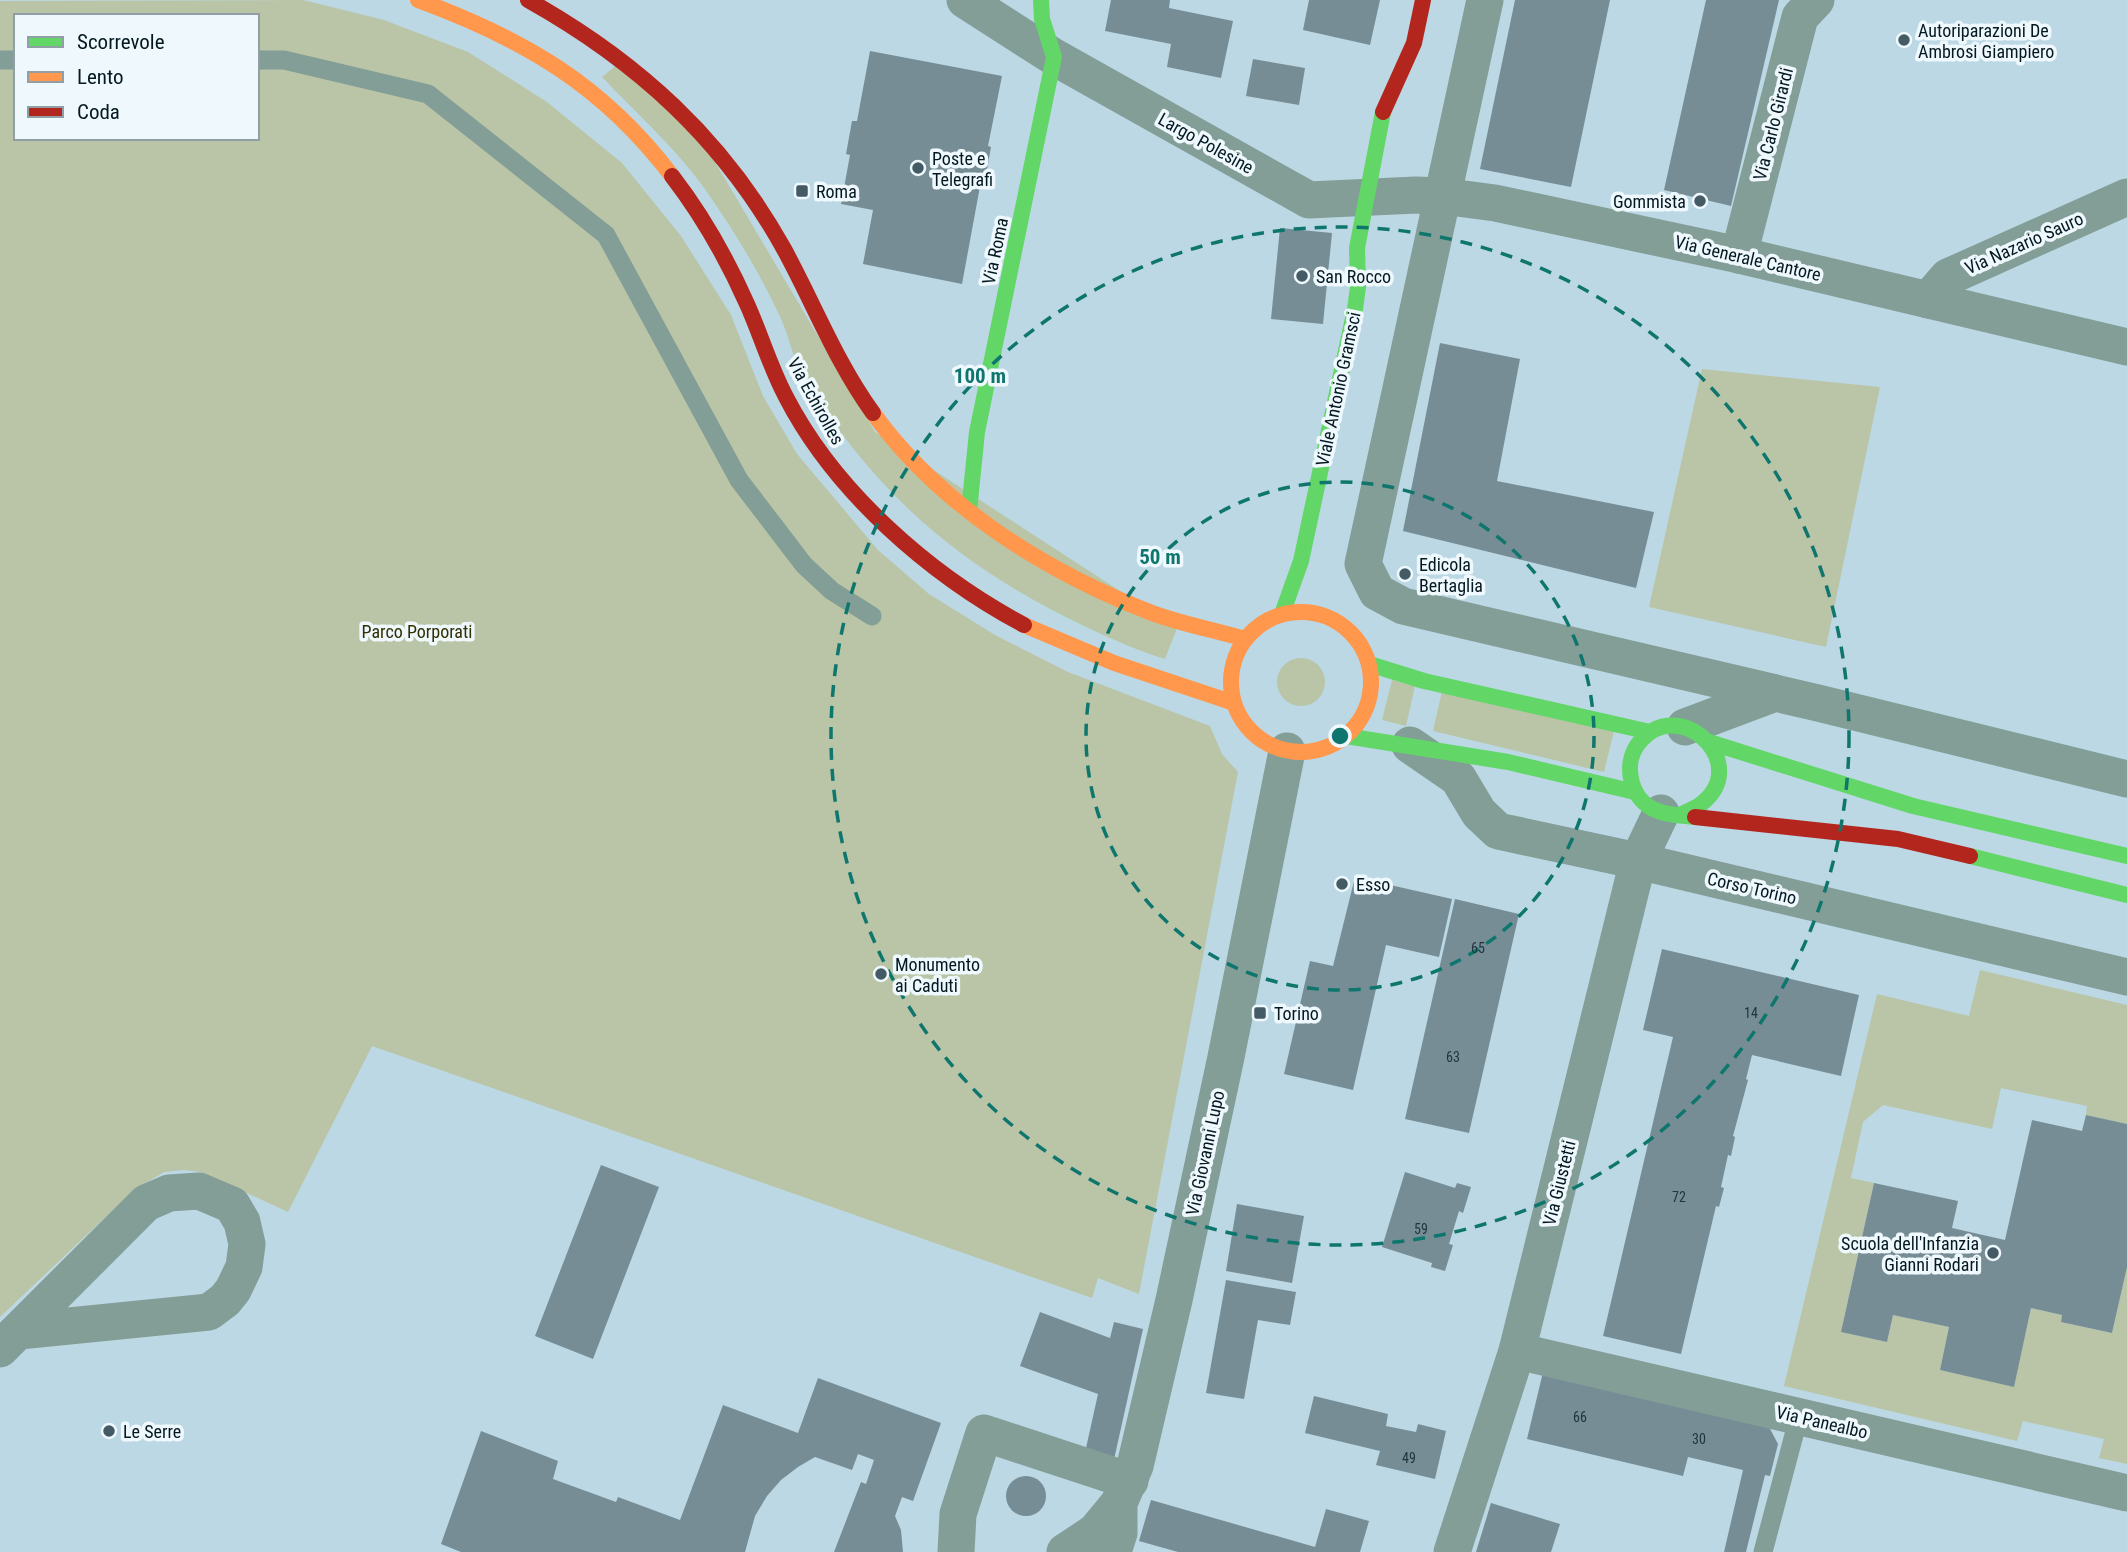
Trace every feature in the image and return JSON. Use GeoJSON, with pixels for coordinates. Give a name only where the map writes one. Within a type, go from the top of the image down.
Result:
{"type":"FeatureCollection","features":[{"type":"Feature","properties":{"kind":"street","name":"Via Echirolles"},"geometry":{"type":"LineString","coordinates":[[418,0],[465,17],[530,51],[587,88],[624,120],[656,157],[697,213],[754,317],[782,389],[826,459],[863,502],[912,548],[950,580],[997,611],[1102,658],[1234,703]]}},
{"type":"Feature","properties":{"kind":"street","name":"Largo Polesine"},"geometry":{"type":"LineString","coordinates":[[965,0],[1054,57],[1309,200],[1366,198]]}},
{"type":"Feature","properties":{"kind":"street","name":"Via Roma"},"geometry":{"type":"LineString","coordinates":[[969,511],[977,432],[1054,57],[1042,19],[1041,0]]}},
{"type":"Feature","properties":{"kind":"street","name":"Viale Antonio Gramsci"},"geometry":{"type":"LineString","coordinates":[[1282,614],[1301,561],[1355,309],[1357,248],[1383,113],[1407,63],[1423,0]]}},
{"type":"Feature","properties":{"kind":"street"},"geometry":{"type":"LineString","coordinates":[[1485,0],[1363,564],[1377,592],[1403,606],[1775,692],[2127,779]]}},
{"type":"Feature","properties":{"kind":"street","name":"Via Carlo Girardi"},"geometry":{"type":"LineString","coordinates":[[1739,255],[1800,17],[1816,0]]}},
{"type":"Feature","properties":{"kind":"street"},"geometry":{"type":"LineString","coordinates":[[530,51],[547,4],[659,88],[707,137],[748,190],[781,244],[853,386],[912,460],[969,511],[1065,573],[1154,613],[1245,639]]}},
{"type":"Feature","properties":{"kind":"street","name":"Via Generale Cantore"},"geometry":{"type":"LineString","coordinates":[[1366,198],[1441,196],[1477,201],[1739,255],[2127,347]]}},
{"type":"Feature","properties":{"kind":"street","name":"Via Nazario Sauro"},"geometry":{"type":"LineString","coordinates":[[1928,300],[1948,277],[2127,197]]}},
{"type":"Feature","properties":{"kind":"street"},"geometry":{"type":"LineString","coordinates":[[1304,612],[1326,616],[1345,628],[1360,644],[1369,664],[1371,684],[1368,704],[1359,722],[1346,736],[1318,750],[1287,751],[1270,745],[1254,734],[1242,720],[1234,703],[1230,681],[1234,659],[1245,639],[1268,620],[1282,614],[1304,612]]}},
{"type":"Feature","properties":{"kind":"street"},"geometry":{"type":"LineString","coordinates":[[1369,664],[1424,681],[1682,734],[1913,806],[2127,856]]}},
{"type":"Feature","properties":{"kind":"street"},"geometry":{"type":"LineString","coordinates":[[1682,734],[1717,756],[1716,786],[1697,810],[1659,806],[1630,779],[1633,752],[1640,741],[1682,734],[1775,692]]}},
{"type":"Feature","properties":{"kind":"street","name":"Corso Torino"},"geometry":{"type":"LineString","coordinates":[[1346,736],[1508,762],[1723,822],[1905,840],[2127,895]]}},
{"type":"Feature","properties":{"kind":"street","name":"Corso Torino"},"geometry":{"type":"LineString","coordinates":[[1410,745],[1458,778],[1479,813],[1498,831],[1638,861],[2127,977]]}},
{"type":"Feature","properties":{"kind":"street","name":"Via Giovanni Lupo"},"geometry":{"type":"LineString","coordinates":[[1114,1552],[1125,1492],[1136,1466],[1174,1300],[1287,751]]}},
{"type":"Feature","properties":{"kind":"street","name":"Via Giustetti"},"geometry":{"type":"LineString","coordinates":[[1452,1552],[1517,1352],[1638,861],[1659,806]]}},
{"type":"Feature","properties":{"kind":"street"},"geometry":{"type":"LineString","coordinates":[[199,1191],[233,1206],[242,1222],[247,1244],[244,1267],[233,1290],[209,1312],[10,1340],[146,1203],[169,1193],[199,1191]]}},
{"type":"Feature","properties":{"kind":"street","name":"Via Panealbo"},"geometry":{"type":"LineString","coordinates":[[1517,1352],[2127,1493]]}},
{"type":"Feature","properties":{"kind":"street"},"geometry":{"type":"LineString","coordinates":[[956,1552],[958,1514],[984,1433],[1125,1492],[1095,1532],[1065,1552]]}},
{"type":"Feature","properties":{"kind":"lane"},"geometry":{"type":"LineString","coordinates":[[259,60],[284,60],[428,94],[606,235],[739,480],[804,565],[832,591],[872,616]]}},
{"type":"Feature","properties":{"kind":"lane"},"geometry":{"type":"LineString","coordinates":[[1763,1552],[1799,1416]]}},
{"type":"Feature","properties":{"kind":"green space","name":"Parco Porporati"},"geometry":{"type":"Polygon","coordinates":[[[303,0],[384,20],[468,52],[547,102],[622,163],[681,236],[731,315],[763,396],[797,454],[878,550],[929,594],[995,635],[1068,672],[1210,726],[1222,754],[1238,772],[1139,1294],[1098,1278],[1092,1298],[372,1046],[288,1212],[201,1172],[164,1172],[134,1190],[0,1317],[0,1],[303,0]]]}},
{"type":"Feature","properties":{"kind":"green space"},"geometry":{"type":"Polygon","coordinates":[[[618,64],[706,147],[875,432],[1177,628],[1165,659],[1086,627],[999,580],[960,553],[890,490],[858,455],[802,373],[765,287],[709,195],[671,148],[602,77],[618,64]]]}},
{"type":"Feature","properties":{"kind":"green space"},"geometry":{"type":"Polygon","coordinates":[[[1702,369],[1880,387],[1826,647],[1649,607],[1702,369]]]}},
{"type":"Feature","properties":{"kind":"green space"},"geometry":{"type":"Polygon","coordinates":[[[1301,658],[1318,665],[1325,682],[1318,699],[1301,706],[1284,699],[1277,682],[1284,665],[1301,658]]]}},
{"type":"Feature","properties":{"kind":"green space"},"geometry":{"type":"Polygon","coordinates":[[[1392,680],[1415,686],[1406,726],[1382,720],[1392,680]]]}},
{"type":"Feature","properties":{"kind":"green space"},"geometry":{"type":"Polygon","coordinates":[[[1442,691],[1614,731],[1604,772],[1433,731],[1442,691]]]}},
{"type":"Feature","properties":{"kind":"green space"},"geometry":{"type":"Polygon","coordinates":[[[1980,970],[2127,1005],[2127,1124],[2086,1115],[2087,1106],[2001,1088],[1992,1129],[1883,1105],[1863,1122],[1851,1178],[1874,1183],[1841,1332],[1887,1342],[1893,1315],[1949,1327],[1940,1370],[2014,1386],[2031,1308],[2062,1315],[2061,1322],[2112,1333],[2127,1267],[2127,1464],[2099,1458],[2104,1439],[2023,1421],[2017,1441],[1784,1386],[1877,994],[1969,1016],[1980,970]]]}},
{"type":"Feature","properties":{"kind":"building"},"geometry":{"type":"Polygon","coordinates":[[[1111,0],[1170,0],[1169,8],[1233,21],[1221,78],[1167,67],[1171,44],[1105,31],[1111,0]]]}},
{"type":"Feature","properties":{"kind":"building"},"geometry":{"type":"Polygon","coordinates":[[[1309,0],[1380,0],[1370,45],[1303,30],[1309,0]]]}},
{"type":"Feature","properties":{"kind":"building"},"geometry":{"type":"Polygon","coordinates":[[[1515,0],[1610,0],[1571,187],[1480,169],[1515,0]]]}},
{"type":"Feature","properties":{"kind":"building"},"geometry":{"type":"Polygon","coordinates":[[[1706,0],[1779,0],[1731,206],[1664,190],[1706,0]]]}},
{"type":"Feature","properties":{"kind":"building","name":"Poste e Telegrafi"},"geometry":{"type":"Polygon","coordinates":[[[870,51],[1002,76],[988,146],[991,147],[985,181],[981,181],[962,284],[863,264],[873,210],[841,204],[850,155],[846,154],[852,121],[857,121],[870,51]]]}},
{"type":"Feature","properties":{"kind":"building"},"geometry":{"type":"Polygon","coordinates":[[[1253,59],[1305,68],[1299,105],[1246,96],[1253,59]]]}},
{"type":"Feature","properties":{"kind":"building","name":"San Rocco"},"geometry":{"type":"Polygon","coordinates":[[[1280,228],[1332,233],[1323,324],[1271,319],[1280,228]]]}},
{"type":"Feature","properties":{"kind":"building"},"geometry":{"type":"Polygon","coordinates":[[[1440,343],[1520,359],[1497,481],[1654,512],[1636,588],[1403,531],[1440,343]]]}},
{"type":"Feature","properties":{"kind":"building"},"geometry":{"type":"Polygon","coordinates":[[[1355,877],[1452,899],[1439,957],[1386,945],[1353,1090],[1284,1074],[1310,961],[1333,966],[1355,877]]]}},
{"type":"Feature","properties":{"kind":"building"},"geometry":{"type":"Polygon","coordinates":[[[1455,899],[1519,914],[1469,1133],[1405,1119],[1455,899]]]}},
{"type":"Feature","properties":{"kind":"building"},"geometry":{"type":"Polygon","coordinates":[[[1662,949],[1859,995],[1841,1076],[1752,1055],[1733,1136],[1731,1156],[1728,1155],[1721,1187],[1724,1188],[1719,1207],[1716,1206],[1681,1354],[1603,1336],[1673,1037],[1643,1030],[1662,949]]]}},
{"type":"Feature","properties":{"kind":"building","name":"Scuola dell'Infanzia Gianni Rodari"},"geometry":{"type":"Polygon","coordinates":[[[2086,1115],[2127,1124],[2127,1267],[2112,1333],[2061,1322],[2062,1315],[2031,1308],[2014,1387],[1940,1370],[1949,1327],[1893,1315],[1887,1342],[1841,1332],[1874,1183],[1958,1201],[1952,1228],[2005,1240],[2032,1120],[2082,1131],[2086,1115]]]}},
{"type":"Feature","properties":{"kind":"building"},"geometry":{"type":"Polygon","coordinates":[[[601,1165],[659,1187],[593,1359],[535,1336],[601,1165]]]}},
{"type":"Feature","properties":{"kind":"building"},"geometry":{"type":"Polygon","coordinates":[[[1405,1172],[1455,1188],[1457,1183],[1471,1187],[1463,1213],[1459,1211],[1449,1244],[1453,1245],[1445,1271],[1431,1267],[1432,1263],[1382,1247],[1405,1172]]]}},
{"type":"Feature","properties":{"kind":"building"},"geometry":{"type":"Polygon","coordinates":[[[1237,1204],[1304,1216],[1292,1283],[1226,1271],[1237,1204]]]}},
{"type":"Feature","properties":{"kind":"building"},"geometry":{"type":"Polygon","coordinates":[[[1226,1280],[1296,1292],[1290,1325],[1258,1320],[1244,1399],[1206,1393],[1226,1280]]]}},
{"type":"Feature","properties":{"kind":"building"},"geometry":{"type":"Polygon","coordinates":[[[1040,1312],[1110,1338],[1114,1322],[1143,1329],[1113,1464],[1084,1457],[1098,1394],[1020,1366],[1040,1312]]]}},
{"type":"Feature","properties":{"kind":"building"},"geometry":{"type":"Polygon","coordinates":[[[1543,1372],[1768,1425],[1778,1444],[1770,1476],[1765,1475],[1746,1552],[1724,1552],[1743,1470],[1688,1457],[1683,1476],[1527,1439],[1543,1372]]]}},
{"type":"Feature","properties":{"kind":"building"},"geometry":{"type":"Polygon","coordinates":[[[818,1378],[941,1423],[913,1501],[902,1497],[895,1516],[901,1530],[903,1552],[834,1552],[861,1482],[866,1484],[874,1460],[858,1454],[852,1470],[815,1457],[781,1480],[755,1516],[745,1552],[461,1552],[441,1544],[481,1431],[558,1461],[553,1479],[616,1502],[618,1497],[680,1520],[723,1405],[798,1433],[818,1378]]]}},
{"type":"Feature","properties":{"kind":"building"},"geometry":{"type":"Polygon","coordinates":[[[1314,1396],[1388,1414],[1386,1426],[1416,1432],[1418,1424],[1446,1431],[1435,1479],[1376,1465],[1380,1451],[1305,1433],[1314,1396]]]}},
{"type":"Feature","properties":{"kind":"building"},"geometry":{"type":"Polygon","coordinates":[[[1026,1476],[1040,1482],[1046,1496],[1040,1510],[1026,1516],[1012,1510],[1006,1496],[1012,1482],[1026,1476]]]}},
{"type":"Feature","properties":{"kind":"building"},"geometry":{"type":"Polygon","coordinates":[[[1151,1500],[1315,1547],[1326,1509],[1369,1521],[1360,1552],[1178,1552],[1139,1541],[1151,1500]]]}},
{"type":"Feature","properties":{"kind":"building"},"geometry":{"type":"Polygon","coordinates":[[[1491,1503],[1560,1524],[1551,1552],[1476,1552],[1491,1503]]]}},
{"type":"Feature","properties":{"kind":"traffic: fast"},"geometry":{"type":"LineString","coordinates":[[969,511],[977,432],[1054,57],[1042,19],[1041,0]]}},
{"type":"Feature","properties":{"kind":"traffic: fast"},"geometry":{"type":"LineString","coordinates":[[1282,614],[1301,561],[1355,309],[1358,287],[1357,248],[1383,112]]}},
{"type":"Feature","properties":{"kind":"traffic: fast"},"geometry":{"type":"LineString","coordinates":[[1369,664],[1424,681],[1650,732]]}},
{"type":"Feature","properties":{"kind":"traffic: fast"},"geometry":{"type":"LineString","coordinates":[[1682,814],[1701,804],[1715,788],[1719,770],[1715,753],[1704,739],[1689,729],[1672,725],[1654,730],[1638,744],[1631,762],[1632,782],[1641,800],[1649,806],[1667,814],[1695,817]]}},
{"type":"Feature","properties":{"kind":"traffic: fast"},"geometry":{"type":"LineString","coordinates":[[1346,736],[1508,762],[1635,792]]}},
{"type":"Feature","properties":{"kind":"traffic: fast"},"geometry":{"type":"LineString","coordinates":[[1709,742],[1913,806],[2127,856]]}},
{"type":"Feature","properties":{"kind":"traffic: fast"},"geometry":{"type":"LineString","coordinates":[[1970,856],[2127,895]]}},
{"type":"Feature","properties":{"kind":"traffic: slow"},"geometry":{"type":"LineString","coordinates":[[418,0],[493,31],[559,68],[618,116],[672,176]]}},
{"type":"Feature","properties":{"kind":"traffic: slow"},"geometry":{"type":"LineString","coordinates":[[873,413],[900,447],[930,478],[963,506],[1035,556],[1073,578],[1152,613],[1245,639]]}},
{"type":"Feature","properties":{"kind":"traffic: slow"},"geometry":{"type":"LineString","coordinates":[[1301,612],[1328,617],[1350,633],[1366,655],[1371,682],[1366,709],[1350,731],[1328,747],[1301,752],[1274,747],[1252,731],[1236,709],[1231,682],[1236,655],[1252,633],[1274,617],[1301,612]]}},
{"type":"Feature","properties":{"kind":"traffic: slow"},"geometry":{"type":"LineString","coordinates":[[1024,625],[1114,663],[1234,703]]}},
{"type":"Feature","properties":{"kind":"traffic: jam"},"geometry":{"type":"LineString","coordinates":[[528,0],[605,49],[641,77],[674,106],[734,172],[784,249],[836,353],[873,413]]}},
{"type":"Feature","properties":{"kind":"traffic: jam"},"geometry":{"type":"LineString","coordinates":[[1383,112],[1414,43],[1423,0]]}},
{"type":"Feature","properties":{"kind":"traffic: jam"},"geometry":{"type":"LineString","coordinates":[[672,176],[694,206],[722,254],[747,304],[786,397],[806,432],[831,466],[858,498],[920,556],[954,582],[1024,625]]}},
{"type":"Feature","properties":{"kind":"traffic: jam"},"geometry":{"type":"LineString","coordinates":[[1695,817],[1898,839],[1970,856]]}},
{"type":"Feature","properties":{"kind":"place","name":"Autoriparazioni De Ambrosi Giampiero"},"geometry":{"type":"Point","coordinates":[1904,40]}},
{"type":"Feature","properties":{"kind":"place","name":"Poste e Telegrafi"},"geometry":{"type":"Point","coordinates":[918,168]}},
{"type":"Feature","properties":{"kind":"place","name":"Roma"},"geometry":{"type":"Point","coordinates":[802,191]}},
{"type":"Feature","properties":{"kind":"place","name":"Gommista"},"geometry":{"type":"Point","coordinates":[1700,201]}},
{"type":"Feature","properties":{"kind":"place","name":"San Rocco"},"geometry":{"type":"Point","coordinates":[1302,276]}},
{"type":"Feature","properties":{"kind":"place","name":"Edicola Bertaglia"},"geometry":{"type":"Point","coordinates":[1405,574]}},
{"type":"Feature","properties":{"kind":"place","name":"Esso"},"geometry":{"type":"Point","coordinates":[1342,884]}},
{"type":"Feature","properties":{"kind":"place","name":"Monumento ai Caduti"},"geometry":{"type":"Point","coordinates":[881,974]}},
{"type":"Feature","properties":{"kind":"place","name":"Torino"},"geometry":{"type":"Point","coordinates":[1260,1013]}},
{"type":"Feature","properties":{"kind":"place","name":"Scuola dell'Infanzia Gianni Rodari"},"geometry":{"type":"Point","coordinates":[1993,1253]}},
{"type":"Feature","properties":{"kind":"place","name":"Le Serre"},"geometry":{"type":"Point","coordinates":[109,1431]}}]}
